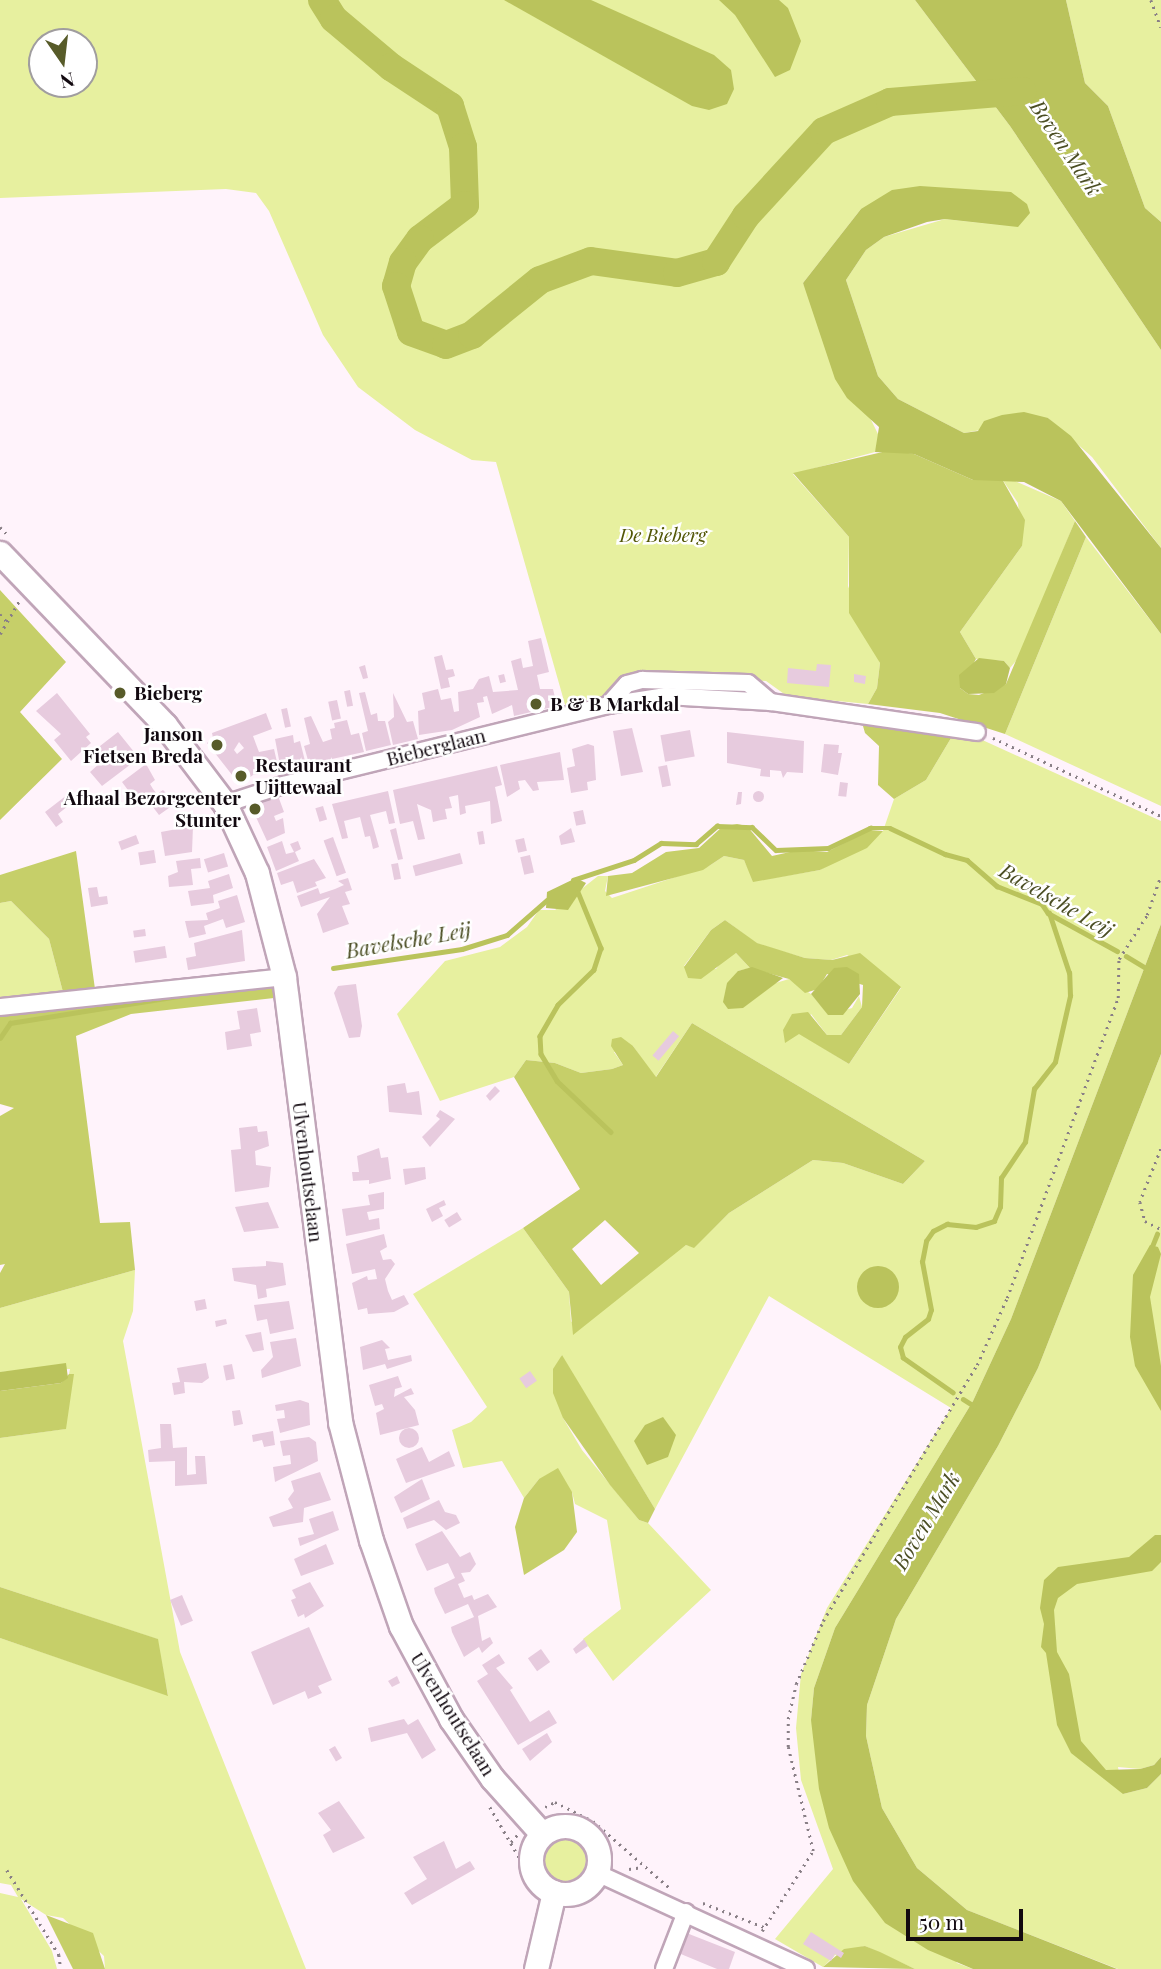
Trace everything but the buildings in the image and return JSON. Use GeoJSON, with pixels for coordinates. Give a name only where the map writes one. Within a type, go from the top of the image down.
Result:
{"type":"FeatureCollection","features":[{"type":"Feature","properties":{"kind":"main road","name":"Ulvenhoutselaan"},"geometry":{"type":"LineString","coordinates":[[0,553],[165,725],[225,804],[257,873],[284,978],[340,1422],[371,1540],[401,1626],[451,1719],[492,1778],[542,1834]]}},
{"type":"Feature","properties":{"kind":"main road"},"geometry":{"type":"LineString","coordinates":[[536,1969],[544,1895],[531,1863],[534,1847],[542,1834],[563,1825],[587,1833],[600,1854],[597,1873],[576,1893],[544,1895]]}},
{"type":"Feature","properties":{"kind":"street","name":"Bieberglaan"},"geometry":{"type":"LineString","coordinates":[[225,804],[283,785],[608,705],[666,696],[771,702],[977,732]]}},
{"type":"Feature","properties":{"kind":"street"},"geometry":{"type":"LineString","coordinates":[[0,1006],[284,978]]}},
{"type":"Feature","properties":{"kind":"street"},"geometry":{"type":"LineString","coordinates":[[597,1873],[754,1942],[806,1969]]}},
{"type":"Feature","properties":{"kind":"street"},"geometry":{"type":"LineString","coordinates":[[663,1969],[686,1912]]}},
{"type":"Feature","properties":{"kind":"path"},"geometry":{"type":"LineString","coordinates":[[1151,0],[1161,27]]}},
{"type":"Feature","properties":{"kind":"path"},"geometry":{"type":"LineString","coordinates":[[0,635],[20,599]]}},
{"type":"Feature","properties":{"kind":"path"},"geometry":{"type":"LineString","coordinates":[[0,614],[8,623]]}},
{"type":"Feature","properties":{"kind":"path"},"geometry":{"type":"LineString","coordinates":[[977,732],[1161,816]]}},
{"type":"Feature","properties":{"kind":"path"},"geometry":{"type":"LineString","coordinates":[[754,1942],[810,1862],[814,1851],[788,1747],[796,1684],[823,1621],[977,1365],[997,1321],[1118,998],[1119,959],[1147,915],[1161,874]]}},
{"type":"Feature","properties":{"kind":"path"},"geometry":{"type":"LineString","coordinates":[[1161,1149],[1140,1202],[1145,1221],[1161,1229]]}},
{"type":"Feature","properties":{"kind":"path"},"geometry":{"type":"LineString","coordinates":[[487,1801],[544,1895]]}},
{"type":"Feature","properties":{"kind":"path"},"geometry":{"type":"LineString","coordinates":[[537,1805],[543,1810],[555,1802],[593,1821],[642,1867],[675,1892]]}},
{"type":"Feature","properties":{"kind":"path"},"geometry":{"type":"LineString","coordinates":[[622,1871],[642,1867]]}},
{"type":"Feature","properties":{"kind":"path"},"geometry":{"type":"LineString","coordinates":[[7,1870],[59,1955],[61,1969]]}},
{"type":"Feature","properties":{"kind":"path"},"geometry":{"type":"LineString","coordinates":[[701,1902],[764,1927]]}},
{"type":"Feature","properties":{"kind":"green space","name":"De Bieberg"},"geometry":{"type":"Polygon","coordinates":[[[0,0],[915,0],[1010,126],[1161,350],[1161,548],[1092,457],[1048,418],[964,433],[898,399],[878,376],[846,280],[866,250],[884,237],[945,219],[1017,227],[861,209],[803,283],[880,438],[875,452],[793,474],[849,537],[848,586],[880,663],[877,688],[868,704],[787,696],[766,681],[651,674],[614,697],[566,708],[496,462],[472,460],[415,430],[358,387],[323,335],[269,211],[256,193],[226,189],[0,198],[0,0]]]}},
{"type":"Feature","properties":{"kind":"green space"},"geometry":{"type":"Polygon","coordinates":[[[1066,0],[1161,0],[1161,222],[1145,208],[1108,106],[1085,83],[1066,0]]]}},
{"type":"Feature","properties":{"kind":"green space"},"geometry":{"type":"Polygon","coordinates":[[[1008,478],[1061,501],[1075,521],[1020,656],[1010,668],[1004,661],[976,659],[960,632],[1022,546],[1018,503],[1002,479],[1008,478]]]}},
{"type":"Feature","properties":{"kind":"green space"},"geometry":{"type":"Polygon","coordinates":[[[1086,537],[1161,634],[1161,806],[1005,734],[1086,537]]]}},
{"type":"Feature","properties":{"kind":"green space"},"geometry":{"type":"Polygon","coordinates":[[[954,733],[978,738],[1161,821],[1161,924],[1011,1319],[973,1401],[835,1628],[814,1688],[811,1720],[957,1963],[973,1969],[915,1969],[865,1946],[835,1955],[823,1967],[775,1939],[833,1869],[801,1780],[796,1728],[801,1674],[827,1608],[951,1408],[769,1296],[655,1509],[561,1355],[563,1418],[582,1450],[639,1520],[648,1523],[711,1590],[613,1681],[583,1639],[621,1609],[607,1520],[575,1504],[572,1492],[539,1479],[524,1498],[502,1461],[463,1468],[452,1430],[471,1422],[487,1407],[413,1294],[523,1228],[569,1292],[571,1322],[686,1245],[694,1247],[729,1213],[813,1160],[843,1163],[903,1184],[925,1161],[692,1023],[655,1078],[633,1046],[614,1052],[623,1065],[612,1069],[581,1073],[555,1063],[526,1060],[514,1077],[440,1101],[397,1014],[445,961],[500,947],[527,927],[539,910],[555,910],[598,876],[608,876],[605,891],[612,898],[709,866],[724,856],[744,860],[754,881],[820,870],[883,831],[894,799],[926,780],[954,733]],[[725,920],[711,930],[684,966],[716,969],[725,957],[736,953],[750,968],[738,971],[769,985],[789,979],[811,994],[829,1015],[852,1008],[859,996],[862,1007],[841,1035],[827,1035],[811,1014],[799,1033],[849,1064],[901,988],[847,955],[831,960],[805,958],[756,943],[725,920]]]}},
{"type":"Feature","properties":{"kind":"green space"},"geometry":{"type":"Polygon","coordinates":[[[11,901],[49,939],[63,992],[0,1000],[0,903],[11,901]]]}},
{"type":"Feature","properties":{"kind":"green space"},"geometry":{"type":"Polygon","coordinates":[[[1161,1054],[1161,1757],[1154,1765],[1140,1769],[1118,1767],[1123,1794],[1147,1788],[1161,1774],[1161,1969],[1118,1969],[967,1910],[917,1868],[882,1808],[866,1736],[867,1705],[896,1619],[998,1446],[1038,1368],[1161,1054]]]}},
{"type":"Feature","properties":{"kind":"green space"},"geometry":{"type":"Polygon","coordinates":[[[135,1270],[133,1311],[123,1341],[180,1652],[306,1969],[105,1969],[104,1956],[63,1918],[46,1915],[21,1899],[52,1951],[57,1969],[0,1969],[0,1893],[18,1897],[11,1885],[0,1883],[0,1638],[168,1695],[157,1639],[0,1587],[0,1438],[65,1429],[73,1374],[69,1374],[70,1369],[0,1372],[0,1308],[135,1270]]]}},
{"type":"Feature","properties":{"kind":"green space"},"geometry":{"type":"Polygon","coordinates":[[[565,1839],[580,1845],[586,1860],[580,1875],[565,1881],[550,1875],[544,1860],[550,1845],[565,1839]]]}},
{"type":"Feature","properties":{"kind":"shaded area"},"geometry":{"type":"Polygon","coordinates":[[[891,450],[914,454],[973,480],[1002,479],[1025,520],[1022,546],[960,632],[976,659],[960,688],[968,694],[979,695],[1006,684],[1075,521],[1086,537],[1005,734],[940,713],[868,704],[877,688],[880,663],[849,613],[849,537],[793,473],[891,450]]]}},
{"type":"Feature","properties":{"kind":"shaded area"},"geometry":{"type":"Polygon","coordinates":[[[0,590],[66,662],[20,712],[62,759],[0,820],[0,590]]]}},
{"type":"Feature","properties":{"kind":"shaded area"},"geometry":{"type":"Polygon","coordinates":[[[861,719],[954,733],[926,780],[894,799],[878,785],[879,746],[865,733],[861,719]]]}},
{"type":"Feature","properties":{"kind":"shaded area"},"geometry":{"type":"Polygon","coordinates":[[[737,824],[747,826],[772,856],[799,850],[827,852],[870,830],[883,831],[867,848],[820,870],[753,882],[744,860],[724,856],[703,870],[606,896],[608,876],[632,873],[666,852],[699,848],[722,827],[737,824]]]}},
{"type":"Feature","properties":{"kind":"shaded area"},"geometry":{"type":"Polygon","coordinates":[[[76,851],[95,989],[63,992],[49,939],[11,901],[0,903],[0,875],[76,851]]]}},
{"type":"Feature","properties":{"kind":"shaded area"},"geometry":{"type":"Polygon","coordinates":[[[725,920],[757,943],[805,958],[832,960],[860,953],[901,987],[849,1064],[799,1034],[785,1043],[783,1030],[792,1014],[808,1012],[827,1035],[841,1035],[862,1007],[863,985],[827,974],[818,989],[805,993],[789,979],[750,968],[736,953],[701,979],[688,978],[684,967],[711,930],[725,920]]]}},
{"type":"Feature","properties":{"kind":"shaded area"},"geometry":{"type":"Polygon","coordinates":[[[272,985],[274,998],[131,1014],[76,1036],[100,1223],[130,1222],[135,1270],[0,1308],[0,1273],[5,1264],[0,1265],[0,1116],[14,1108],[0,1104],[0,1015],[272,985]]]}},
{"type":"Feature","properties":{"kind":"shaded area"},"geometry":{"type":"Polygon","coordinates":[[[692,1023],[925,1161],[903,1184],[843,1163],[813,1160],[729,1213],[694,1248],[686,1245],[573,1335],[569,1292],[523,1228],[580,1189],[514,1077],[526,1060],[555,1063],[581,1073],[623,1065],[611,1046],[612,1039],[621,1037],[633,1046],[656,1077],[692,1023]],[[605,1220],[572,1249],[601,1285],[639,1253],[605,1220]]]}},
{"type":"Feature","properties":{"kind":"shaded area"},"geometry":{"type":"Polygon","coordinates":[[[562,1355],[655,1509],[648,1523],[639,1520],[610,1485],[563,1418],[553,1393],[553,1369],[562,1355]]]}},
{"type":"Feature","properties":{"kind":"shaded area"},"geometry":{"type":"Polygon","coordinates":[[[69,1374],[74,1374],[66,1429],[0,1438],[0,1391],[61,1383],[69,1374]]]}},
{"type":"Feature","properties":{"kind":"shaded area"},"geometry":{"type":"Polygon","coordinates":[[[558,1468],[572,1492],[577,1532],[564,1550],[524,1575],[515,1527],[524,1498],[539,1479],[558,1468]]]}},
{"type":"Feature","properties":{"kind":"shaded area"},"geometry":{"type":"Polygon","coordinates":[[[0,1587],[158,1639],[168,1696],[0,1638],[0,1587]]]}},
{"type":"Feature","properties":{"kind":"shaded area"},"geometry":{"type":"Polygon","coordinates":[[[46,1915],[93,1933],[105,1969],[73,1969],[46,1915]]]}},
{"type":"Feature","properties":{"kind":"shaded area"},"geometry":{"type":"Polygon","coordinates":[[[865,1946],[915,1969],[823,1967],[844,1949],[865,1946]]]}},
{"type":"Feature","properties":{"kind":"water"},"geometry":{"type":"Polygon","coordinates":[[[504,0],[591,0],[714,55],[731,70],[734,89],[727,104],[709,110],[692,106],[504,0]]]}},
{"type":"Feature","properties":{"kind":"water"},"geometry":{"type":"Polygon","coordinates":[[[719,0],[779,0],[788,8],[801,41],[790,70],[775,77],[735,15],[719,0]]]}},
{"type":"Feature","properties":{"kind":"water","name":"Boven Mark"},"geometry":{"type":"Polygon","coordinates":[[[915,0],[1066,0],[1085,83],[1108,106],[1145,208],[1161,222],[1161,350],[1010,126],[915,0]]]}},
{"type":"Feature","properties":{"kind":"water"},"geometry":{"type":"Polygon","coordinates":[[[920,186],[1011,192],[1027,204],[1030,213],[1018,227],[945,219],[927,222],[884,237],[866,250],[846,280],[878,376],[898,399],[964,433],[978,431],[984,421],[1024,412],[1048,418],[1071,436],[1161,548],[1161,634],[1061,501],[1024,482],[973,480],[914,454],[875,452],[879,427],[847,398],[835,379],[803,283],[861,209],[892,190],[920,186]]]}},
{"type":"Feature","properties":{"kind":"water"},"geometry":{"type":"Polygon","coordinates":[[[979,658],[1004,661],[1010,668],[1006,684],[994,693],[968,694],[960,688],[959,675],[979,658]]]}},
{"type":"Feature","properties":{"kind":"water"},"geometry":{"type":"Polygon","coordinates":[[[576,878],[586,883],[568,910],[546,908],[547,892],[576,878]]]}},
{"type":"Feature","properties":{"kind":"water","name":"Boven Mark"},"geometry":{"type":"Polygon","coordinates":[[[1161,924],[1161,1054],[1038,1368],[998,1446],[896,1619],[867,1705],[866,1736],[882,1808],[917,1868],[967,1910],[1117,1969],[973,1969],[928,1950],[885,1923],[853,1881],[829,1828],[819,1789],[811,1720],[814,1688],[835,1628],[973,1401],[1011,1319],[1161,924]]]}},
{"type":"Feature","properties":{"kind":"water"},"geometry":{"type":"Polygon","coordinates":[[[752,967],[783,978],[743,1008],[728,1009],[723,1002],[727,983],[738,971],[752,967]]]}},
{"type":"Feature","properties":{"kind":"water"},"geometry":{"type":"Polygon","coordinates":[[[847,967],[859,974],[860,994],[843,1015],[828,1015],[811,994],[834,968],[847,967]]]}},
{"type":"Feature","properties":{"kind":"water"},"geometry":{"type":"Polygon","coordinates":[[[1150,1245],[1158,1247],[1161,1254],[1150,1297],[1161,1366],[1161,1411],[1135,1366],[1130,1337],[1133,1275],[1150,1245]]]}},
{"type":"Feature","properties":{"kind":"water"},"geometry":{"type":"Polygon","coordinates":[[[878,1266],[893,1272],[899,1287],[893,1302],[878,1308],[863,1302],[857,1287],[863,1272],[878,1266]]]}},
{"type":"Feature","properties":{"kind":"water"},"geometry":{"type":"Polygon","coordinates":[[[66,1363],[68,1378],[61,1383],[0,1391],[0,1372],[66,1363]]]}},
{"type":"Feature","properties":{"kind":"water"},"geometry":{"type":"Polygon","coordinates":[[[663,1417],[676,1435],[668,1457],[647,1465],[634,1441],[645,1425],[663,1417]]]}},
{"type":"Feature","properties":{"kind":"water"},"geometry":{"type":"Polygon","coordinates":[[[1155,1535],[1161,1535],[1161,1562],[1152,1571],[1077,1584],[1058,1598],[1054,1610],[1057,1652],[1069,1674],[1081,1741],[1106,1770],[1140,1769],[1154,1765],[1161,1757],[1161,1774],[1147,1788],[1123,1794],[1071,1753],[1057,1725],[1046,1653],[1041,1647],[1044,1624],[1040,1608],[1044,1580],[1058,1567],[1129,1557],[1155,1535]]]}},
{"type":"Feature","properties":{"kind":"waterway"},"geometry":{"type":"LineString","coordinates":[[322,0],[334,19],[391,67],[450,106],[463,147],[465,205],[420,239],[403,262],[396,286],[411,332],[446,345],[472,335],[540,280],[591,261],[677,273],[716,262],[746,216],[824,131],[890,102],[1023,91]]}},
{"type":"Feature","properties":{"kind":"waterway","name":"Bavelsche Leij"},"geometry":{"type":"LineString","coordinates":[[573,880],[634,860],[661,843],[696,844],[717,826],[752,827],[776,850],[828,848],[870,828],[890,828],[945,854],[967,860],[997,886],[1042,904],[1048,913],[1117,951]]}},
{"type":"Feature","properties":{"kind":"waterway"},"geometry":{"type":"LineString","coordinates":[[578,892],[601,948],[594,970],[558,1005],[540,1036],[541,1054],[557,1081],[611,1132]]}},
{"type":"Feature","properties":{"kind":"waterway","name":"Bavelsche Leij"},"geometry":{"type":"LineString","coordinates":[[333,968],[462,949],[507,935],[547,900]]}},
{"type":"Feature","properties":{"kind":"waterway"},"geometry":{"type":"LineString","coordinates":[[953,1393],[903,1358],[900,1347],[905,1337],[928,1319],[931,1310],[922,1262],[926,1241],[933,1231],[947,1224],[976,1227],[994,1221],[1000,1207],[1001,1178],[1025,1142],[1034,1089],[1055,1062],[1070,996],[1069,973],[1049,913]]}},
{"type":"Feature","properties":{"kind":"waterway","name":"Bavelsche Leij"},"geometry":{"type":"LineString","coordinates":[[1126,956],[1149,970]]}},
{"type":"Feature","properties":{"kind":"waterway","name":"Bavelsche Leij"},"geometry":{"type":"LineString","coordinates":[[0,1038],[10,1023],[192,994]]}},
{"type":"Feature","properties":{"kind":"waterway"},"geometry":{"type":"LineString","coordinates":[[1151,1249],[1157,1234]]}},
{"type":"Feature","properties":{"kind":"waterway"},"geometry":{"type":"LineString","coordinates":[[963,1399],[974,1406]]}},
{"type":"Feature","properties":{"kind":"place","name":"Bieberg"},"geometry":{"type":"Point","coordinates":[120,693]}},
{"type":"Feature","properties":{"kind":"place","name":"B & B Markdal"},"geometry":{"type":"Point","coordinates":[536,704]}},
{"type":"Feature","properties":{"kind":"place","name":"Janson Fietsen Breda"},"geometry":{"type":"Point","coordinates":[217,745]}},
{"type":"Feature","properties":{"kind":"place","name":"Restaurant Uijttewaal"},"geometry":{"type":"Point","coordinates":[241,776]}},
{"type":"Feature","properties":{"kind":"place","name":"Afhaal Bezorgcenter Stunter"},"geometry":{"type":"Point","coordinates":[255,809]}}]}
